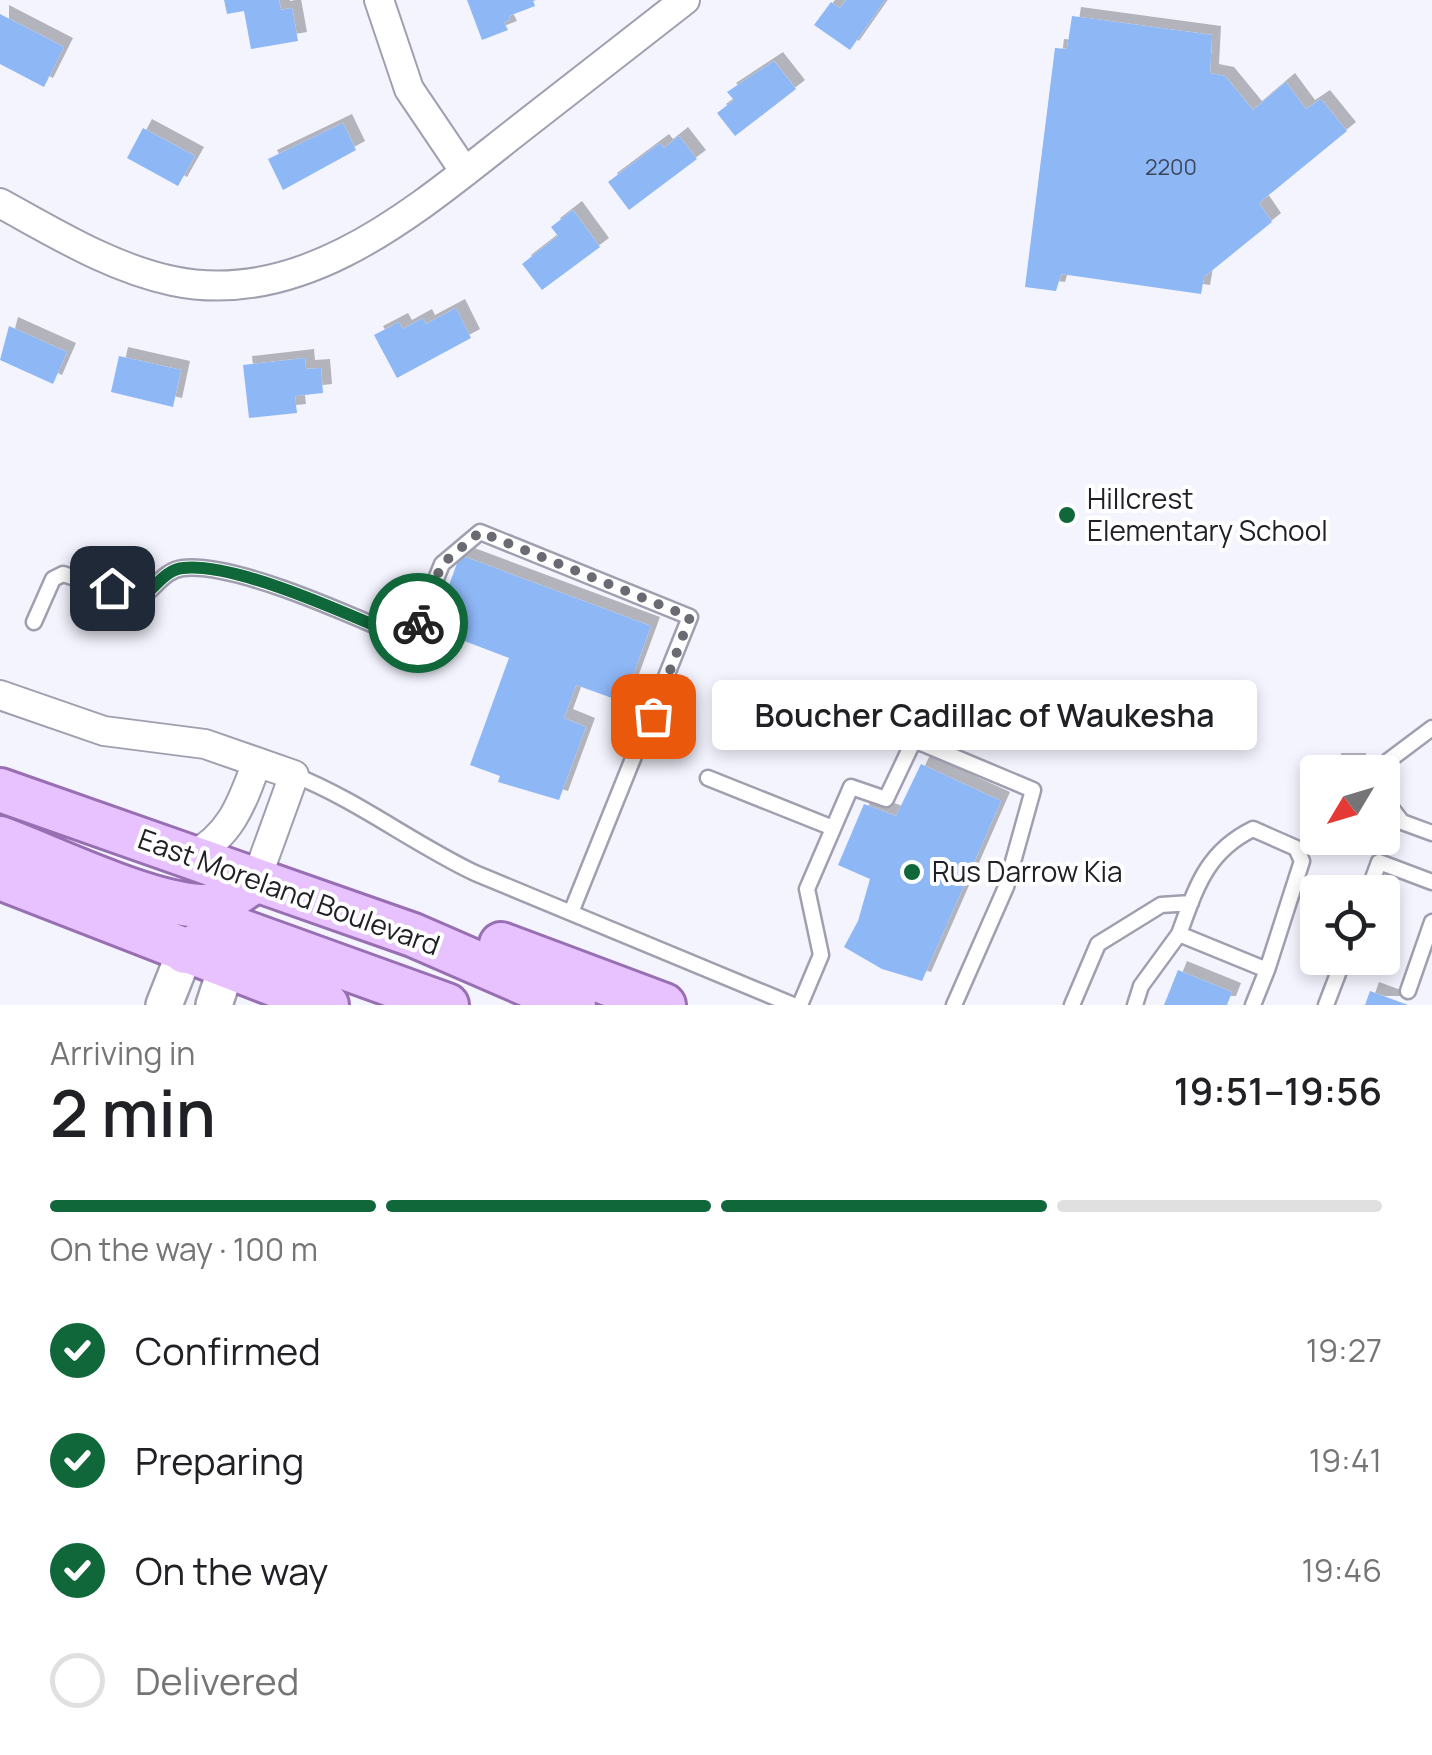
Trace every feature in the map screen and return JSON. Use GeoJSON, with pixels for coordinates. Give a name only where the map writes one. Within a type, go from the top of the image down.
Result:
{"type":"FeatureCollection","features":[{"type":"Feature","properties":{"kind":"main road","name":"East Moreland Boulevard"},"geometry":{"type":"LineString","coordinates":[[0,790],[414,935],[574,1005]]}},
{"type":"Feature","properties":{"kind":"main road"},"geometry":{"type":"LineString","coordinates":[[0,838],[148,894],[202,906],[227,900],[256,880]]}},
{"type":"Feature","properties":{"kind":"main road"},"geometry":{"type":"LineString","coordinates":[[0,878],[185,952],[219,932],[227,967]]}},
{"type":"Feature","properties":{"kind":"main road"},"geometry":{"type":"LineString","coordinates":[[414,935],[495,942],[664,1005]]}},
{"type":"Feature","properties":{"kind":"main road"},"geometry":{"type":"LineString","coordinates":[[227,967],[327,1005]]}},
{"type":"Feature","properties":{"kind":"main road"},"geometry":{"type":"LineString","coordinates":[[227,967],[447,1005]]}},
{"type":"Feature","properties":{"kind":"street"},"geometry":{"type":"LineString","coordinates":[[379,0],[409,89],[465,172]]}},
{"type":"Feature","properties":{"kind":"street"},"geometry":{"type":"LineString","coordinates":[[0,203],[130,268],[175,282],[219,284],[270,277],[324,262],[376,237],[685,0]]}},
{"type":"Feature","properties":{"kind":"street"},"geometry":{"type":"LineString","coordinates":[[0,695],[104,731],[205,744],[294,775],[227,967]]}},
{"type":"Feature","properties":{"kind":"street"},"geometry":{"type":"LineString","coordinates":[[190,857],[208,848],[235,819],[257,762]]}},
{"type":"Feature","properties":{"kind":"street"},"geometry":{"type":"LineString","coordinates":[[164,1005],[185,952]]}},
{"type":"Feature","properties":{"kind":"lane"},"geometry":{"type":"LineString","coordinates":[[34,622],[54,579],[64,574],[140,598],[166,574],[184,568],[245,577],[406,639],[413,636],[442,564],[480,532],[690,617],[572,910]]}},
{"type":"Feature","properties":{"kind":"lane"},"geometry":{"type":"LineString","coordinates":[[1396,755],[1432,728]]}},
{"type":"Feature","properties":{"kind":"lane"},"geometry":{"type":"LineString","coordinates":[[294,775],[346,796],[432,852],[797,1005],[820,955],[808,889],[850,787],[886,799],[914,740],[1033,790],[1006,887],[954,1005]]}},
{"type":"Feature","properties":{"kind":"lane"},"geometry":{"type":"LineString","coordinates":[[708,778],[833,828]]}},
{"type":"Feature","properties":{"kind":"lane"},"geometry":{"type":"LineString","coordinates":[[1400,819],[1432,833]]}},
{"type":"Feature","properties":{"kind":"lane"},"geometry":{"type":"LineString","coordinates":[[1136,1005],[1142,986],[1179,934],[1203,869],[1230,841],[1252,830],[1296,848],[1302,861],[1253,1005]]}},
{"type":"Feature","properties":{"kind":"lane"},"geometry":{"type":"LineString","coordinates":[[1375,875],[1380,862],[1432,882]]}},
{"type":"Feature","properties":{"kind":"lane"},"geometry":{"type":"LineString","coordinates":[[1072,1005],[1098,944],[1161,905],[1190,903]]}},
{"type":"Feature","properties":{"kind":"lane"},"geometry":{"type":"LineString","coordinates":[[1408,991],[1432,922]]}},
{"type":"Feature","properties":{"kind":"lane"},"geometry":{"type":"LineString","coordinates":[[1179,934],[1267,970]]}},
{"type":"Feature","properties":{"kind":"lane"},"geometry":{"type":"LineString","coordinates":[[1326,1005],[1337,975]]}},
{"type":"Feature","properties":{"kind":"building"},"geometry":{"type":"Polygon","coordinates":[[[224,0],[279,0],[281,10],[292,8],[298,41],[251,49],[244,11],[227,14],[224,0]]]}},
{"type":"Feature","properties":{"kind":"building"},"geometry":{"type":"Polygon","coordinates":[[[467,0],[533,0],[535,6],[509,16],[510,20],[504,22],[508,30],[482,40],[467,0]]]}},
{"type":"Feature","properties":{"kind":"building"},"geometry":{"type":"Polygon","coordinates":[[[846,0],[885,0],[850,50],[814,25],[831,2],[840,8],[846,0]]]}},
{"type":"Feature","properties":{"kind":"building"},"geometry":{"type":"Polygon","coordinates":[[[0,14],[64,47],[44,87],[0,64],[0,14]]]}},
{"type":"Feature","properties":{"kind":"building"},"geometry":{"type":"Polygon","coordinates":[[[1072,16],[1212,35],[1210,73],[1225,76],[1253,110],[1286,82],[1306,109],[1321,99],[1347,131],[1259,203],[1272,222],[1204,277],[1201,294],[1061,274],[1056,291],[1025,287],[1055,48],[1067,49],[1072,16]]]}},
{"type":"Feature","properties":{"kind":"building"},"geometry":{"type":"Polygon","coordinates":[[[774,61],[796,89],[735,136],[717,113],[734,100],[727,92],[774,61]]]}},
{"type":"Feature","properties":{"kind":"building"},"geometry":{"type":"Polygon","coordinates":[[[343,123],[356,150],[283,190],[268,159],[343,123]]]}},
{"type":"Feature","properties":{"kind":"building"},"geometry":{"type":"Polygon","coordinates":[[[143,128],[195,156],[178,186],[127,158],[143,128]]]}},
{"type":"Feature","properties":{"kind":"building"},"geometry":{"type":"Polygon","coordinates":[[[679,136],[697,159],[629,210],[608,182],[660,143],[664,148],[679,136]]]}},
{"type":"Feature","properties":{"kind":"building"},"geometry":{"type":"Polygon","coordinates":[[[573,210],[600,247],[542,290],[522,264],[558,236],[551,227],[573,210]]]}},
{"type":"Feature","properties":{"kind":"building"},"geometry":{"type":"Polygon","coordinates":[[[456,308],[471,338],[397,378],[374,335],[399,322],[403,329],[423,318],[426,324],[456,308]]]}},
{"type":"Feature","properties":{"kind":"building"},"geometry":{"type":"Polygon","coordinates":[[[9,326],[67,352],[53,384],[0,360],[9,326]]]}},
{"type":"Feature","properties":{"kind":"building"},"geometry":{"type":"Polygon","coordinates":[[[119,356],[181,370],[173,407],[111,392],[119,356]]]}},
{"type":"Feature","properties":{"kind":"building"},"geometry":{"type":"Polygon","coordinates":[[[305,358],[306,369],[321,368],[323,393],[295,396],[297,413],[249,418],[243,365],[305,358]]]}},
{"type":"Feature","properties":{"kind":"building"},"geometry":{"type":"Polygon","coordinates":[[[460,555],[651,626],[623,702],[576,685],[564,718],[586,727],[559,800],[498,782],[500,776],[470,765],[509,658],[433,629],[460,555]]]}},
{"type":"Feature","properties":{"kind":"building","name":"Rus Darrow Kia"},"geometry":{"type":"Polygon","coordinates":[[[921,764],[1001,801],[922,981],[882,969],[844,947],[858,921],[870,879],[838,865],[864,804],[896,816],[921,764]]]}},
{"type":"Feature","properties":{"kind":"building"},"geometry":{"type":"Polygon","coordinates":[[[1178,970],[1232,992],[1227,1005],[1164,1005],[1178,970]]]}},
{"type":"Feature","properties":{"kind":"building"},"geometry":{"type":"Polygon","coordinates":[[[1370,991],[1408,1005],[1365,1005],[1370,991]]]}},
{"type":"Feature","properties":{"kind":"way so far"},"geometry":{"type":"LineString","coordinates":[[418,623],[442,564],[480,532],[690,617],[653,716]]}},
{"type":"Feature","properties":{"kind":"place","name":"Hillcrest Elementary School"},"geometry":{"type":"Point","coordinates":[1067,515]}},
{"type":"Feature","properties":{"kind":"place","name":"Boucher Cadillac of Waukesha"},"geometry":{"type":"Point","coordinates":[653,716]}},
{"type":"Feature","properties":{"kind":"place","name":"Rus Darrow Kia"},"geometry":{"type":"Point","coordinates":[912,872]}},
{"type":"Feature","properties":{"kind":"route"},"geometry":{"type":"LineString","coordinates":[[112,588],[140,598],[166,574],[184,568],[245,577],[406,639],[413,636],[418,623]]}}]}
